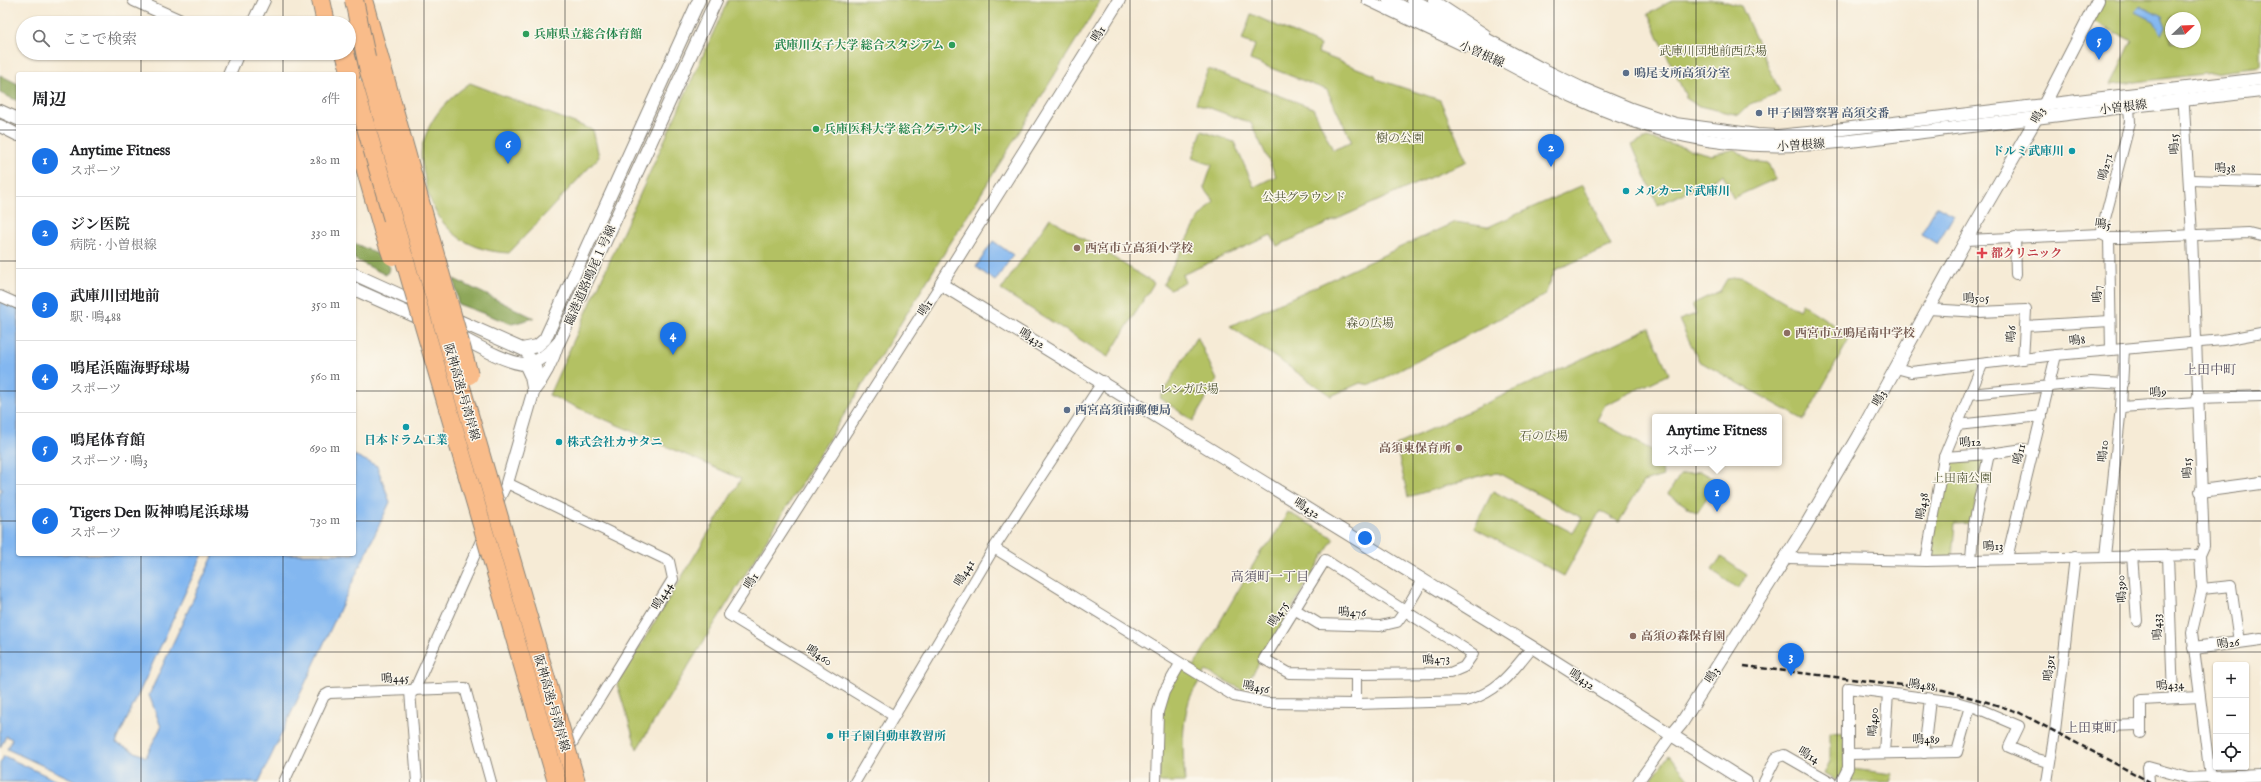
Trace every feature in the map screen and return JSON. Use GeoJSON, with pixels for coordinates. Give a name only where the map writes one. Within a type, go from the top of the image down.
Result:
{"type":"FeatureCollection","features":[{"type":"Feature","properties":{"kind":"highway"},"geometry":{"type":"LineString","coordinates":[[321,0],[324,16]]}},
{"type":"Feature","properties":{"kind":"highway"},"geometry":{"type":"LineString","coordinates":[[334,0],[337,16]]}},
{"type":"Feature","properties":{"kind":"highway","name":"阪神高速5号湾岸線"},"geometry":{"type":"LineString","coordinates":[[354,0],[380,109],[576,782]]}},
{"type":"Feature","properties":{"kind":"highway"},"geometry":{"type":"LineString","coordinates":[[363,0],[463,351],[483,438],[516,565],[523,601]]}},
{"type":"Feature","properties":{"kind":"highway"},"geometry":{"type":"LineString","coordinates":[[335,60],[338,72]]}},
{"type":"Feature","properties":{"kind":"highway"},"geometry":{"type":"LineString","coordinates":[[347,60],[350,72]]}},
{"type":"Feature","properties":{"kind":"highway","name":"阪神高速5号湾岸線"},"geometry":{"type":"LineString","coordinates":[[356,93],[557,782]]}},
{"type":"Feature","properties":{"kind":"highway"},"geometry":{"type":"LineString","coordinates":[[356,136],[383,230],[441,384]]}},
{"type":"Feature","properties":{"kind":"street"},"geometry":{"type":"LineString","coordinates":[[134,0],[169,16]]}},
{"type":"Feature","properties":{"kind":"street"},"geometry":{"type":"LineString","coordinates":[[256,16],[264,0]]}},
{"type":"Feature","properties":{"kind":"street","name":"臨港道路鳴尾１号線"},"geometry":{"type":"LineString","coordinates":[[522,349],[529,349],[537,346],[545,339],[699,0]]}},
{"type":"Feature","properties":{"kind":"street","name":"臨港道路鳴尾１号線"},"geometry":{"type":"LineString","coordinates":[[529,362],[544,356],[559,342],[716,0]]}},
{"type":"Feature","properties":{"kind":"street","name":"鳴1"},"geometry":{"type":"LineString","coordinates":[[729,615],[941,284],[1119,0]]}},
{"type":"Feature","properties":{"kind":"street","name":"小曽根線"},"geometry":{"type":"LineString","coordinates":[[1367,0],[1603,110],[1650,127],[1686,136],[1746,146],[1803,145],[2129,106],[2261,79]]}},
{"type":"Feature","properties":{"kind":"street"},"geometry":{"type":"LineString","coordinates":[[1389,0],[1514,68]]}},
{"type":"Feature","properties":{"kind":"street"},"geometry":{"type":"LineString","coordinates":[[1413,0],[1501,47]]}},
{"type":"Feature","properties":{"kind":"street","name":"小曽根線"},"geometry":{"type":"LineString","coordinates":[[1433,0],[1473,25],[1501,47],[1581,88],[1631,109],[1676,124],[1749,134],[1777,136],[2044,105],[2261,91]]}},
{"type":"Feature","properties":{"kind":"street","name":"鳴3"},"geometry":{"type":"LineString","coordinates":[[1638,782],[1681,724],[1786,558],[1896,368],[1966,240],[2044,105],[2098,0]]}},
{"type":"Feature","properties":{"kind":"street"},"geometry":{"type":"LineString","coordinates":[[230,72],[235,60]]}},
{"type":"Feature","properties":{"kind":"street","name":"鳴15"},"geometry":{"type":"LineString","coordinates":[[2184,95],[2192,234],[2197,400],[2204,546],[2200,555],[2202,589],[2192,632],[2210,777]]}},
{"type":"Feature","properties":{"kind":"street","name":"鳴271"},"geometry":{"type":"LineString","coordinates":[[2105,236],[2130,122],[2129,106]]}},
{"type":"Feature","properties":{"kind":"street"},"geometry":{"type":"LineString","coordinates":[[0,111],[16,118]]}},
{"type":"Feature","properties":{"kind":"street"},"geometry":{"type":"LineString","coordinates":[[0,126],[16,134]]}},
{"type":"Feature","properties":{"kind":"street","name":"鳴38"},"geometry":{"type":"LineString","coordinates":[[2189,180],[2261,182]]}},
{"type":"Feature","properties":{"kind":"street","name":"鳴5"},"geometry":{"type":"LineString","coordinates":[[1966,240],[2015,237],[2249,233],[2261,236]]}},
{"type":"Feature","properties":{"kind":"street","name":"鳴7"},"geometry":{"type":"LineString","coordinates":[[2105,236],[2111,350]]}},
{"type":"Feature","properties":{"kind":"street"},"geometry":{"type":"LineString","coordinates":[[2015,237],[2016,274]]}},
{"type":"Feature","properties":{"kind":"street"},"geometry":{"type":"LineString","coordinates":[[356,275],[522,349],[540,383]]}},
{"type":"Feature","properties":{"kind":"street","name":"鳴432"},"geometry":{"type":"LineString","coordinates":[[941,284],[1103,381],[1532,647],[1746,782]]}},
{"type":"Feature","properties":{"kind":"street"},"geometry":{"type":"LineString","coordinates":[[356,290],[508,359],[529,362]]}},
{"type":"Feature","properties":{"kind":"street"},"geometry":{"type":"LineString","coordinates":[[0,296],[16,303]]}},
{"type":"Feature","properties":{"kind":"street","name":"鳴505"},"geometry":{"type":"LineString","coordinates":[[1928,309],[1980,312],[2026,310]]}},
{"type":"Feature","properties":{"kind":"street","name":"鳴6"},"geometry":{"type":"LineString","coordinates":[[2023,359],[2026,310]]}},
{"type":"Feature","properties":{"kind":"street"},"geometry":{"type":"LineString","coordinates":[[2025,326],[2110,321]]}},
{"type":"Feature","properties":{"kind":"street","name":"鳴8"},"geometry":{"type":"LineString","coordinates":[[1896,368],[1911,372],[2124,348],[2223,340],[2261,333]]}},
{"type":"Feature","properties":{"kind":"street"},"geometry":{"type":"LineString","coordinates":[[416,782],[412,691],[506,483],[533,393],[554,361],[559,342]]}},
{"type":"Feature","properties":{"kind":"street","name":"鳴10"},"geometry":{"type":"LineString","coordinates":[[2105,556],[2121,407],[2124,348]]}},
{"type":"Feature","properties":{"kind":"street","name":"鳴11"},"geometry":{"type":"LineString","coordinates":[[2007,558],[2050,385],[2056,355]]}},
{"type":"Feature","properties":{"kind":"street"},"geometry":{"type":"LineString","coordinates":[[529,362],[533,393]]}},
{"type":"Feature","properties":{"kind":"street","name":"鳴12"},"geometry":{"type":"LineString","coordinates":[[1971,559],[1974,524],[1988,454],[1944,457],[1982,365]]}},
{"type":"Feature","properties":{"kind":"street","name":"鳴441"},"geometry":{"type":"LineString","coordinates":[[855,782],[994,548],[1103,381]]}},
{"type":"Feature","properties":{"kind":"street"},"geometry":{"type":"LineString","coordinates":[[1970,394],[2091,382],[2123,384]]}},
{"type":"Feature","properties":{"kind":"street","name":"鳴9"},"geometry":{"type":"LineString","coordinates":[[2121,407],[2261,396]]}},
{"type":"Feature","properties":{"kind":"street"},"geometry":{"type":"LineString","coordinates":[[1957,425],[2042,416]]}},
{"type":"Feature","properties":{"kind":"street"},"geometry":{"type":"LineString","coordinates":[[1988,454],[2024,449],[2033,451]]}},
{"type":"Feature","properties":{"kind":"street","name":"鳴438"},"geometry":{"type":"LineString","coordinates":[[1926,561],[1944,457]]}},
{"type":"Feature","properties":{"kind":"street","name":"鳴444"},"geometry":{"type":"LineString","coordinates":[[506,483],[669,561],[673,579],[548,782]]}},
{"type":"Feature","properties":{"kind":"street"},"geometry":{"type":"LineString","coordinates":[[2201,491],[2261,483]]}},
{"type":"Feature","properties":{"kind":"street","name":"鳴456"},"geometry":{"type":"LineString","coordinates":[[994,548],[1234,696],[1268,703],[1356,704],[1467,701],[1482,696],[1506,680],[1532,647]]}},
{"type":"Feature","properties":{"kind":"street","name":"鳴13"},"geometry":{"type":"LineString","coordinates":[[1786,558],[1926,561],[2132,555],[2200,555]]}},
{"type":"Feature","properties":{"kind":"street","name":"鳴390"},"geometry":{"type":"LineString","coordinates":[[2132,555],[2137,621]]}},
{"type":"Feature","properties":{"kind":"street","name":"鳴433"},"geometry":{"type":"LineString","coordinates":[[2168,555],[2173,698]]}},
{"type":"Feature","properties":{"kind":"street","name":"鳴391"},"geometry":{"type":"LineString","coordinates":[[2047,782],[2075,557]]}},
{"type":"Feature","properties":{"kind":"street","name":"鳴475"},"geometry":{"type":"LineString","coordinates":[[1356,674],[1289,673],[1264,659],[1296,610],[1325,560],[1405,611]]}},
{"type":"Feature","properties":{"kind":"street"},"geometry":{"type":"LineString","coordinates":[[1405,611],[1423,580]]}},
{"type":"Feature","properties":{"kind":"street"},"geometry":{"type":"LineString","coordinates":[[2202,589],[2230,586],[2239,642]]}},
{"type":"Feature","properties":{"kind":"street","name":"鳴476"},"geometry":{"type":"LineString","coordinates":[[1296,610],[1319,624],[1380,626],[1397,622],[1405,611]]}},
{"type":"Feature","properties":{"kind":"street","name":"鳴473"},"geometry":{"type":"LineString","coordinates":[[1356,674],[1450,673],[1464,667],[1473,654],[1405,611]]}},
{"type":"Feature","properties":{"kind":"street","name":"鳴460"},"geometry":{"type":"LineString","coordinates":[[729,615],[894,716]]}},
{"type":"Feature","properties":{"kind":"street","name":"鳴26"},"geometry":{"type":"LineString","coordinates":[[2194,648],[2261,639]]}},
{"type":"Feature","properties":{"kind":"street"},"geometry":{"type":"LineString","coordinates":[[1156,782],[1158,712],[1164,692],[1180,664]]}},
{"type":"Feature","properties":{"kind":"street"},"geometry":{"type":"LineString","coordinates":[[1356,674],[1356,704]]}},
{"type":"Feature","properties":{"kind":"street","name":"鳴445"},"geometry":{"type":"LineString","coordinates":[[284,782],[324,696],[329,693],[465,688],[491,782]]}},
{"type":"Feature","properties":{"kind":"street","name":"鳴488"},"geometry":{"type":"LineString","coordinates":[[1841,782],[1848,768],[1848,688],[1970,706],[2019,726],[2009,747],[2037,759],[2049,762]]}},
{"type":"Feature","properties":{"kind":"street","name":"鳴490"},"geometry":{"type":"LineString","coordinates":[[1884,753],[1888,693]]}},
{"type":"Feature","properties":{"kind":"street","name":"鳴434"},"geometry":{"type":"LineString","coordinates":[[2104,726],[2141,729],[2141,700],[2200,696]]}},
{"type":"Feature","properties":{"kind":"street"},"geometry":{"type":"LineString","coordinates":[[1924,752],[1930,699]]}},
{"type":"Feature","properties":{"kind":"street","name":"鳴489"},"geometry":{"type":"LineString","coordinates":[[1848,754],[1957,752],[1970,706]]}},
{"type":"Feature","properties":{"kind":"street","name":"鳴14"},"geometry":{"type":"LineString","coordinates":[[1764,782],[1776,758],[1784,755],[1831,782]]}},
{"type":"Feature","properties":{"kind":"street"},"geometry":{"type":"LineString","coordinates":[[2149,782],[2148,767],[2188,778],[2261,775]]}},
{"type":"Feature","properties":{"kind":"green space"},"geometry":{"type":"Polygon","coordinates":[[[728,0],[1101,0],[637,749],[617,684],[741,479],[549,395],[728,0]]]}},
{"type":"Feature","properties":{"kind":"green space","name":"武庫川団地前西広場"},"geometry":{"type":"Polygon","coordinates":[[[1673,0],[1719,0],[1741,6],[1780,92],[1750,104],[1739,115],[1699,106],[1687,99],[1648,14],[1673,0]]]}},
{"type":"Feature","properties":{"kind":"green space"},"geometry":{"type":"Polygon","coordinates":[[[2101,0],[2261,0],[2261,67],[2111,85],[2132,41],[2091,20],[2101,0]]]}},
{"type":"Feature","properties":{"kind":"green space","name":"樹の公園"},"geometry":{"type":"Polygon","coordinates":[[[1251,14],[1320,45],[1318,53],[1375,75],[1377,79],[1440,100],[1467,161],[1277,246],[1271,235],[1182,275],[1185,282],[1170,289],[1163,284],[1198,220],[1214,201],[1204,188],[1212,165],[1192,158],[1202,131],[1234,142],[1254,187],[1276,176],[1251,123],[1196,103],[1208,69],[1313,108],[1333,150],[1352,142],[1327,90],[1250,60],[1255,45],[1242,40],[1251,14]]]}},
{"type":"Feature","properties":{"kind":"green space"},"geometry":{"type":"Polygon","coordinates":[[[0,75],[16,83],[16,100],[0,93],[0,75]]]}},
{"type":"Feature","properties":{"kind":"green space"},"geometry":{"type":"Polygon","coordinates":[[[470,83],[593,130],[599,157],[509,253],[476,247],[451,231],[441,220],[427,191],[421,157],[421,150],[425,137],[434,118],[440,110],[453,96],[470,83]]]}},
{"type":"Feature","properties":{"kind":"green space"},"geometry":{"type":"Polygon","coordinates":[[[1647,138],[1712,155],[1735,149],[1751,161],[1768,163],[1775,179],[1733,198],[1723,175],[1658,205],[1632,145],[1647,138]]]}},
{"type":"Feature","properties":{"kind":"green space","name":"森の広場"},"geometry":{"type":"Polygon","coordinates":[[[1583,185],[1611,246],[1555,270],[1545,295],[1371,385],[1360,383],[1331,396],[1230,326],[1455,222],[1488,227],[1583,185]]]}},
{"type":"Feature","properties":{"kind":"green space"},"geometry":{"type":"Polygon","coordinates":[[[1050,218],[1154,283],[1108,357],[1001,290],[1050,218]]]}},
{"type":"Feature","properties":{"kind":"green space"},"geometry":{"type":"Polygon","coordinates":[[[356,244],[384,257],[390,268],[386,275],[356,260],[356,244]]]}},
{"type":"Feature","properties":{"kind":"green space"},"geometry":{"type":"Polygon","coordinates":[[[1742,277],[1799,310],[1802,304],[1851,336],[1804,420],[1699,361],[1679,320],[1696,314],[1692,304],[1720,291],[1727,279],[1742,277]]]}},
{"type":"Feature","properties":{"kind":"green space"},"geometry":{"type":"Polygon","coordinates":[[[454,279],[534,318],[512,324],[458,304],[454,279]]]}},
{"type":"Feature","properties":{"kind":"green space","name":"石の広場"},"geometry":{"type":"Polygon","coordinates":[[[1649,328],[1669,374],[1605,405],[1597,420],[1652,450],[1652,466],[1663,466],[1663,476],[1643,482],[1619,522],[1600,511],[1564,576],[1474,528],[1493,491],[1573,533],[1582,518],[1498,473],[1487,474],[1408,497],[1396,445],[1649,328]]]}},
{"type":"Feature","properties":{"kind":"green space","name":"レンガ広場"},"geometry":{"type":"Polygon","coordinates":[[[1197,336],[1217,380],[1193,421],[1160,398],[1197,336]]]}},
{"type":"Feature","properties":{"kind":"green space","name":"上田南公園"},"geometry":{"type":"Polygon","coordinates":[[[1986,457],[1972,523],[1955,524],[1952,557],[1929,558],[1946,459],[1986,457]]]}},
{"type":"Feature","properties":{"kind":"green space"},"geometry":{"type":"Polygon","coordinates":[[[1700,471],[1719,481],[1697,513],[1668,494],[1680,475],[1700,471]]]}},
{"type":"Feature","properties":{"kind":"green space"},"geometry":{"type":"Polygon","coordinates":[[[1288,512],[1334,538],[1243,690],[1206,671],[1192,693],[1186,711],[1183,741],[1185,782],[1159,782],[1161,710],[1166,693],[1185,662],[1194,666],[1263,548],[1271,542],[1288,512]]]}},
{"type":"Feature","properties":{"kind":"green space"},"geometry":{"type":"Polygon","coordinates":[[[1721,557],[1747,575],[1738,589],[1712,570],[1721,557]]]}},
{"type":"Feature","properties":{"kind":"green space"},"geometry":{"type":"Polygon","coordinates":[[[1830,732],[1845,733],[1845,768],[1838,782],[1824,774],[1830,761],[1830,732]]]}},
{"type":"Feature","properties":{"kind":"green space"},"geometry":{"type":"Polygon","coordinates":[[[1669,755],[1691,782],[1649,782],[1669,755]]]}},
{"type":"Feature","properties":{"kind":"green space"},"geometry":{"type":"Polygon","coordinates":[[[1852,769],[1893,774],[1890,782],[1846,782],[1852,769]]]}},
{"type":"Feature","properties":{"kind":"water"},"geometry":{"type":"Polygon","coordinates":[[[2140,5],[2162,16],[2165,29],[2162,36],[2154,21],[2136,12],[2140,5]]]}},
{"type":"Feature","properties":{"kind":"water"},"geometry":{"type":"Polygon","coordinates":[[[1937,206],[1954,215],[1937,244],[1921,234],[1937,206]]]}},
{"type":"Feature","properties":{"kind":"water"},"geometry":{"type":"Polygon","coordinates":[[[993,241],[1013,255],[995,281],[976,267],[993,241]]]}},
{"type":"Feature","properties":{"kind":"water"},"geometry":{"type":"Polygon","coordinates":[[[0,298],[16,305],[16,556],[202,556],[116,743],[146,757],[161,727],[149,695],[213,556],[356,556],[356,456],[377,466],[390,502],[259,782],[78,782],[7,749],[12,739],[6,736],[0,748],[0,493],[2,489],[0,488],[0,298]]]}},
{"type":"Feature","properties":{"kind":"water"},"geometry":{"type":"Polygon","coordinates":[[[4,756],[60,782],[0,782],[0,764],[4,756]]]}},
{"type":"Feature","properties":{"kind":"railway"},"geometry":{"type":"LineString","coordinates":[[1744,666],[1943,690],[1987,702],[2018,712],[2150,782]]}},
{"type":"Feature","properties":{"kind":"place","name":"兵庫県立総合体育館"},"geometry":{"type":"Point","coordinates":[526,34]}},
{"type":"Feature","properties":{"kind":"place","name":"武庫川女子大学 総合スタジアム"},"geometry":{"type":"Point","coordinates":[952,45]}},
{"type":"Feature","properties":{"kind":"place","name":"鳴尾体育館"},"geometry":{"type":"Point","coordinates":[2099,60]}},
{"type":"Feature","properties":{"kind":"place","name":"鳴尾支所高須分室"},"geometry":{"type":"Point","coordinates":[1626,73]}},
{"type":"Feature","properties":{"kind":"place","name":"甲子園警察署 高須交番"},"geometry":{"type":"Point","coordinates":[1759,113]}},
{"type":"Feature","properties":{"kind":"place","name":"兵庫医科大学 総合グラウンド"},"geometry":{"type":"Point","coordinates":[816,129]}},
{"type":"Feature","properties":{"kind":"place","name":"ドルミ武庫川"},"geometry":{"type":"Point","coordinates":[2072,151]}},
{"type":"Feature","properties":{"kind":"place","name":"Tigers Den 阪神鳴尾浜球場"},"geometry":{"type":"Point","coordinates":[508,164]}},
{"type":"Feature","properties":{"kind":"place","name":"ジン医院"},"geometry":{"type":"Point","coordinates":[1551,167]}},
{"type":"Feature","properties":{"kind":"place","name":"メルカード武庫川"},"geometry":{"type":"Point","coordinates":[1626,191]}},
{"type":"Feature","properties":{"kind":"place","name":"西宮市立高須小学校"},"geometry":{"type":"Point","coordinates":[1077,248]}},
{"type":"Feature","properties":{"kind":"place","name":"都クリニック"},"geometry":{"type":"Point","coordinates":[1982,253]}},
{"type":"Feature","properties":{"kind":"place","name":"西宮市立鳴尾南中学校"},"geometry":{"type":"Point","coordinates":[1787,333]}},
{"type":"Feature","properties":{"kind":"place","name":"鳴尾浜臨海野球場"},"geometry":{"type":"Point","coordinates":[673,355]}},
{"type":"Feature","properties":{"kind":"place","name":"西宮高須南郵便局"},"geometry":{"type":"Point","coordinates":[1067,410]}},
{"type":"Feature","properties":{"kind":"place","name":"日本ドラム工業"},"geometry":{"type":"Point","coordinates":[406,427]}},
{"type":"Feature","properties":{"kind":"place","name":"株式会社カサタニ"},"geometry":{"type":"Point","coordinates":[559,442]}},
{"type":"Feature","properties":{"kind":"place","name":"高須東保育所"},"geometry":{"type":"Point","coordinates":[1459,448]}},
{"type":"Feature","properties":{"kind":"place","name":"Anytime Fitness"},"geometry":{"type":"Point","coordinates":[1717,512]}},
{"type":"Feature","properties":{"kind":"place","name":"高須の森保育園"},"geometry":{"type":"Point","coordinates":[1633,636]}},
{"type":"Feature","properties":{"kind":"place","name":"武庫川団地前"},"geometry":{"type":"Point","coordinates":[1791,676]}},
{"type":"Feature","properties":{"kind":"place","name":"甲子園自動車教習所"},"geometry":{"type":"Point","coordinates":[830,736]}},
{"type":"Feature","properties":{"kind":"district","name":"上田中町"},"geometry":{"type":"Point","coordinates":[2210,369]}},
{"type":"Feature","properties":{"kind":"district","name":"高須町一丁目"},"geometry":{"type":"Point","coordinates":[1270,576]}},
{"type":"Feature","properties":{"kind":"district","name":"上田東町"},"geometry":{"type":"Point","coordinates":[2091,727]}},
{"type":"Feature","properties":{"kind":"park label","name":"公共グラウンド"},"geometry":{"type":"Point","coordinates":[1304,197]}}]}
